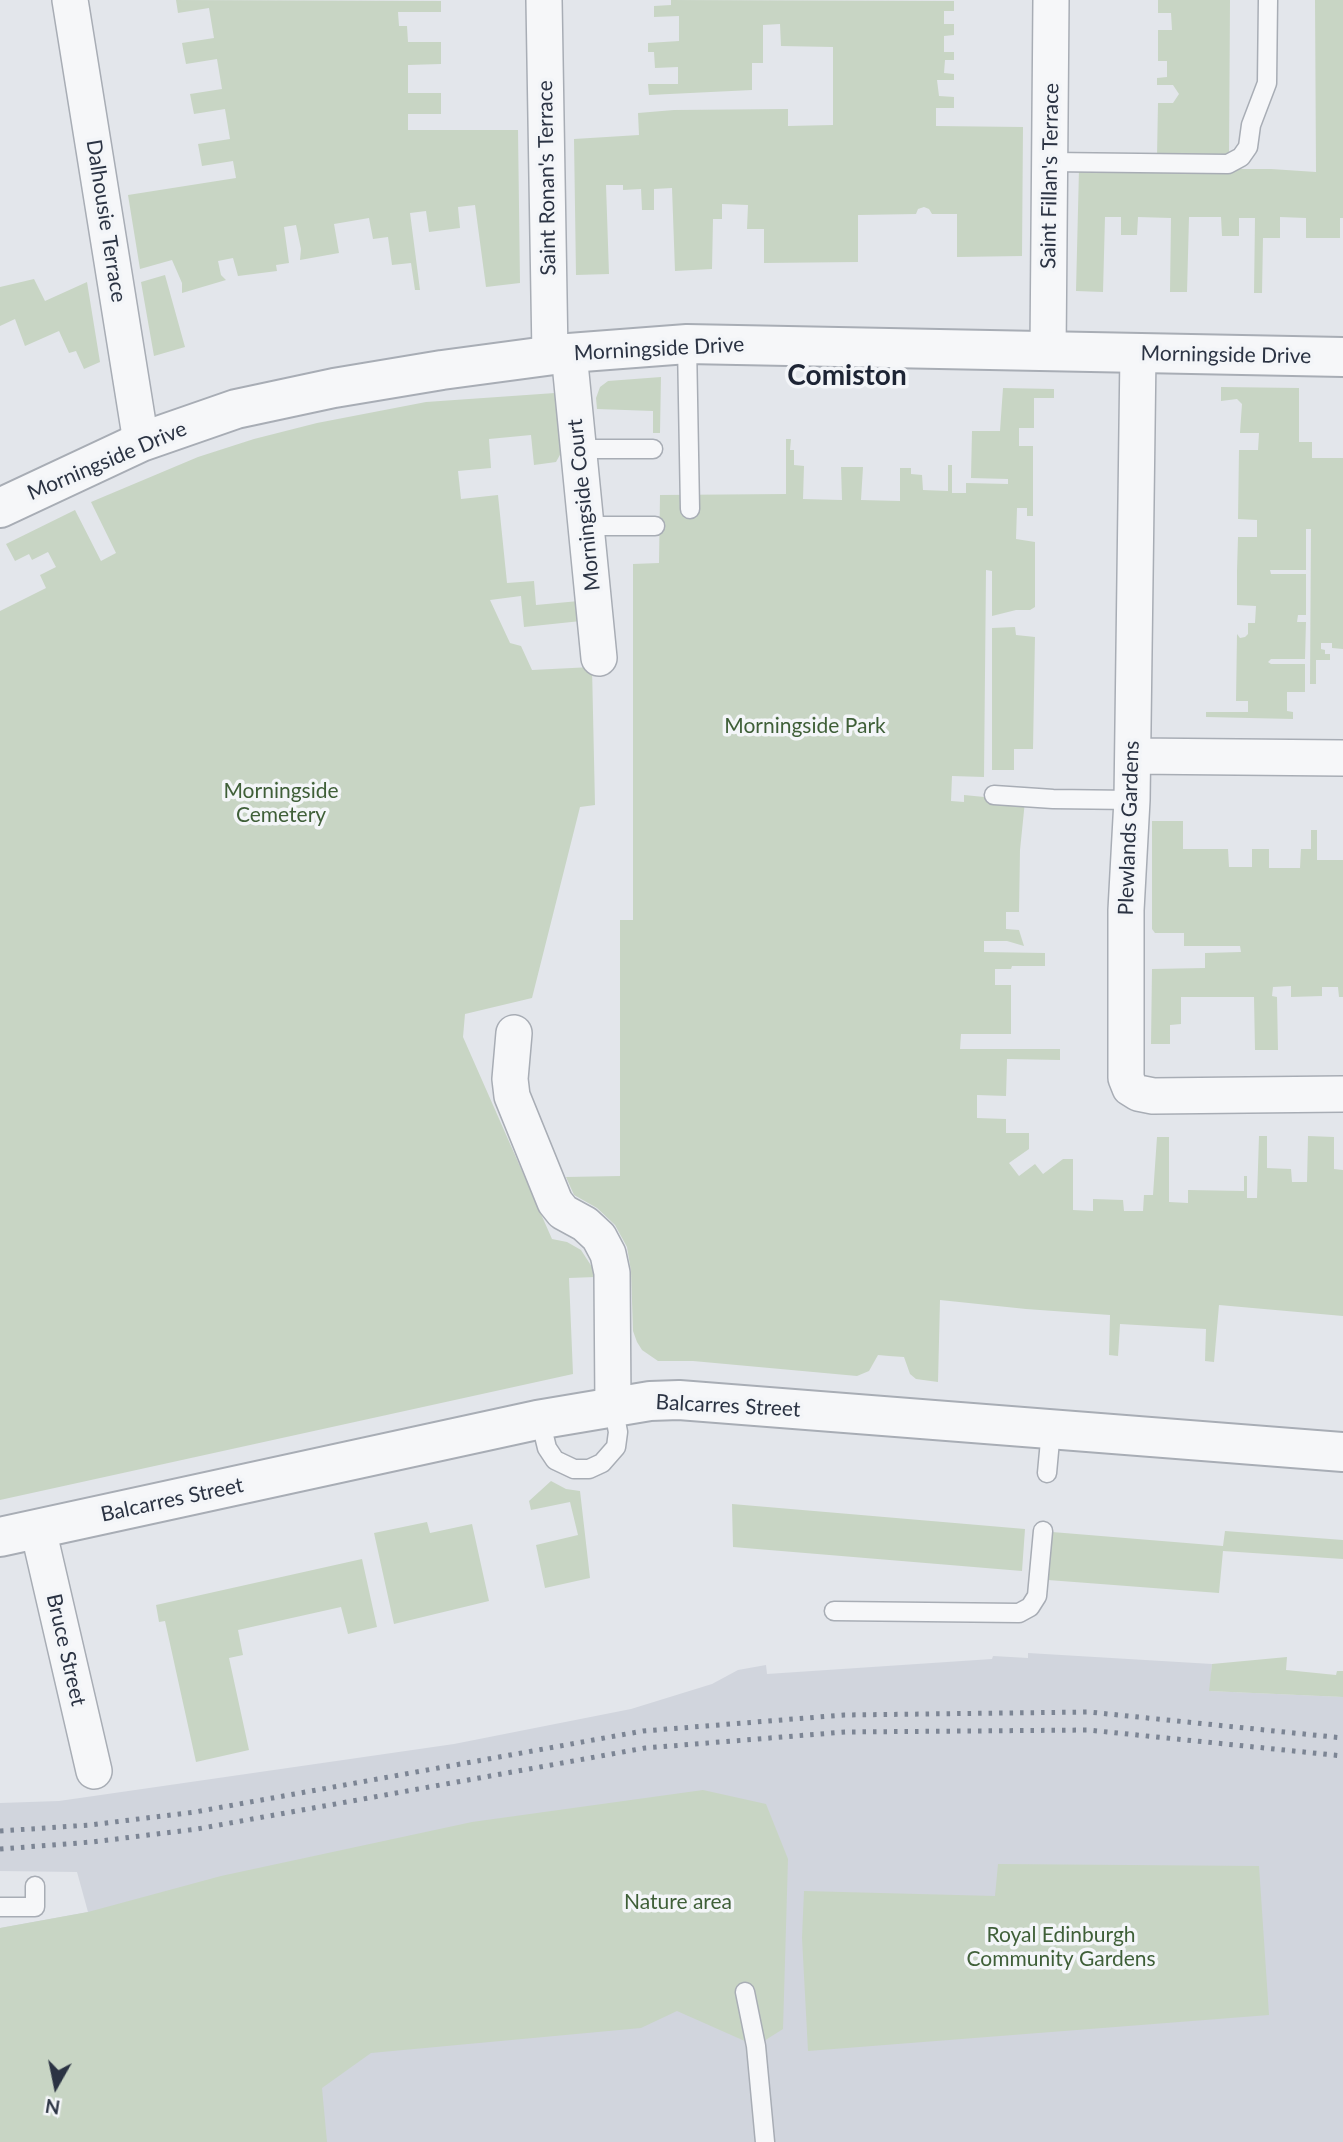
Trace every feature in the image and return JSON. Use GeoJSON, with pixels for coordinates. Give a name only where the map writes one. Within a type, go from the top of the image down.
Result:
{"type":"FeatureCollection","features":[{"type":"Feature","properties":{"kind":"street","name":"Dalhousie Terrace"},"geometry":{"type":"LineString","coordinates":[[70,0],[142,442]]}},
{"type":"Feature","properties":{"kind":"street","name":"Saint Ronan's Terrace"},"geometry":{"type":"LineString","coordinates":[[544,0],[559,354]]}},
{"type":"Feature","properties":{"kind":"street","name":"Saint Fillan's Terrace"},"geometry":{"type":"LineString","coordinates":[[1048,352],[1051,0]]}},
{"type":"Feature","properties":{"kind":"street","name":"Morningside Drive"},"geometry":{"type":"LineString","coordinates":[[0,508],[142,442],[236,409],[334,388],[559,354],[687,344],[1343,357]]}},
{"type":"Feature","properties":{"kind":"street","name":"Plewlands Gardens"},"geometry":{"type":"LineString","coordinates":[[1138,353],[1133,756],[1126,910],[1125,1069],[1130,1088],[1138,1094],[1162,1096],[1343,1094]]}},
{"type":"Feature","properties":{"kind":"street","name":"Morningside Court"},"geometry":{"type":"LineString","coordinates":[[559,354],[578,449],[599,658]]}},
{"type":"Feature","properties":{"kind":"street"},"geometry":{"type":"LineString","coordinates":[[1133,756],[1343,758]]}},
{"type":"Feature","properties":{"kind":"street"},"geometry":{"type":"LineString","coordinates":[[514,1033],[510,1071],[512,1096],[555,1202],[563,1212],[585,1224],[599,1237],[608,1254],[612,1273],[613,1406]]}},
{"type":"Feature","properties":{"kind":"street","name":"Balcarres Street"},"geometry":{"type":"LineString","coordinates":[[0,1537],[540,1419],[650,1401],[679,1401],[1343,1452]]}},
{"type":"Feature","properties":{"kind":"street","name":"Bruce Street"},"geometry":{"type":"LineString","coordinates":[[38,1529],[94,1771]]}},
{"type":"Feature","properties":{"kind":"lane"},"geometry":{"type":"LineString","coordinates":[[1050,162],[1228,164],[1241,157],[1248,146],[1251,125],[1266,83],[1268,0]]}},
{"type":"Feature","properties":{"kind":"lane"},"geometry":{"type":"LineString","coordinates":[[687,344],[690,509]]}},
{"type":"Feature","properties":{"kind":"lane"},"geometry":{"type":"LineString","coordinates":[[578,449],[653,449]]}},
{"type":"Feature","properties":{"kind":"lane"},"geometry":{"type":"LineString","coordinates":[[586,526],[655,526]]}},
{"type":"Feature","properties":{"kind":"lane"},"geometry":{"type":"LineString","coordinates":[[994,795],[1132,800]]}},
{"type":"Feature","properties":{"kind":"lane"},"geometry":{"type":"LineString","coordinates":[[540,1419],[547,1448],[555,1460],[574,1469],[589,1469],[602,1463],[616,1447],[618,1433],[613,1406]]}},
{"type":"Feature","properties":{"kind":"lane"},"geometry":{"type":"LineString","coordinates":[[1047,1473],[1051,1430]]}},
{"type":"Feature","properties":{"kind":"lane"},"geometry":{"type":"LineString","coordinates":[[834,1611],[1019,1613],[1030,1606],[1037,1596],[1042,1531]]}},
{"type":"Feature","properties":{"kind":"lane"},"geometry":{"type":"LineString","coordinates":[[0,1908],[35,1907],[35,1886]]}},
{"type":"Feature","properties":{"kind":"lane"},"geometry":{"type":"LineString","coordinates":[[745,1992],[756,2046],[765,2142]]}},
{"type":"Feature","properties":{"kind":"shaded area"},"geometry":{"type":"Polygon","coordinates":[[[1028,1653],[1212,1664],[1210,1691],[1343,1697],[1343,2142],[0,2142],[0,1928],[88,1912],[77,1872],[0,1871],[0,1803],[59,1801],[454,1744],[631,1709],[712,1684],[738,1670],[766,1665],[767,1674],[992,1659],[993,1656],[1028,1658],[1028,1653]]]}},
{"type":"Feature","properties":{"kind":"green space"},"geometry":{"type":"Polygon","coordinates":[[[176,0],[441,1],[441,12],[398,12],[399,26],[407,26],[408,42],[441,42],[441,64],[408,65],[408,93],[441,93],[441,114],[408,114],[408,130],[518,130],[520,283],[486,287],[475,205],[458,207],[460,228],[429,232],[426,211],[410,213],[420,290],[415,290],[411,263],[392,265],[388,237],[373,239],[369,218],[334,224],[339,253],[300,260],[301,249],[296,225],[284,227],[289,263],[276,265],[277,271],[238,276],[233,258],[218,261],[221,275],[226,280],[182,293],[182,283],[172,260],[140,269],[128,195],[236,178],[233,161],[202,166],[198,144],[230,139],[225,109],[194,114],[190,94],[222,89],[217,59],[186,64],[182,43],[214,38],[209,8],[178,13],[176,0]]]}},
{"type":"Feature","properties":{"kind":"green space"},"geometry":{"type":"Polygon","coordinates":[[[671,0],[954,1],[954,11],[944,11],[944,24],[954,24],[954,35],[944,36],[944,52],[954,52],[954,60],[945,60],[944,73],[954,74],[954,80],[937,80],[939,96],[954,97],[954,108],[936,108],[936,126],[1023,127],[1022,256],[957,257],[957,214],[932,214],[924,207],[918,209],[916,214],[858,215],[858,262],[764,263],[764,229],[747,229],[748,205],[722,204],[722,219],[713,219],[712,269],[675,271],[672,188],[654,189],[654,210],[642,210],[641,189],[623,190],[623,185],[606,185],[609,274],[576,275],[574,139],[639,135],[638,113],[674,110],[788,109],[788,126],[833,125],[833,47],[781,46],[780,24],[763,25],[763,63],[752,63],[752,90],[649,95],[648,84],[678,84],[678,67],[655,68],[654,52],[648,52],[648,43],[679,41],[679,16],[654,17],[654,6],[671,5],[671,0]]]}},
{"type":"Feature","properties":{"kind":"green space"},"geometry":{"type":"Polygon","coordinates":[[[1158,0],[1230,0],[1229,157],[1157,157],[1158,103],[1173,103],[1179,94],[1173,85],[1157,85],[1157,78],[1167,77],[1167,61],[1158,61],[1158,30],[1172,30],[1171,13],[1158,13],[1158,0]]]}},
{"type":"Feature","properties":{"kind":"green space"},"geometry":{"type":"Polygon","coordinates":[[[1315,0],[1343,0],[1343,218],[1340,218],[1340,238],[1306,238],[1306,218],[1280,217],[1280,238],[1263,238],[1262,293],[1254,293],[1255,218],[1239,218],[1239,236],[1222,236],[1221,217],[1189,217],[1187,292],[1170,292],[1171,218],[1138,217],[1137,235],[1121,235],[1121,217],[1105,217],[1103,292],[1076,291],[1079,169],[1271,169],[1316,172],[1315,0]]]}},
{"type":"Feature","properties":{"kind":"green space"},"geometry":{"type":"Polygon","coordinates":[[[165,275],[185,347],[154,356],[141,282],[165,275]]]}},
{"type":"Feature","properties":{"kind":"green space"},"geometry":{"type":"Polygon","coordinates":[[[34,279],[45,301],[87,282],[100,362],[84,369],[76,351],[69,353],[59,331],[25,346],[15,319],[0,326],[0,287],[34,279]]]}},
{"type":"Feature","properties":{"kind":"green space"},"geometry":{"type":"Polygon","coordinates":[[[661,377],[660,433],[653,433],[653,411],[597,409],[596,398],[600,387],[608,381],[661,377]]]}},
{"type":"Feature","properties":{"kind":"green space"},"geometry":{"type":"Polygon","coordinates":[[[1221,387],[1299,388],[1299,442],[1312,442],[1312,458],[1343,458],[1343,649],[1332,648],[1332,643],[1321,643],[1325,654],[1330,654],[1330,660],[1316,660],[1316,684],[1310,684],[1311,529],[1306,529],[1306,570],[1270,570],[1271,574],[1306,574],[1306,615],[1298,615],[1297,622],[1306,622],[1305,659],[1271,659],[1268,662],[1305,664],[1305,692],[1287,692],[1287,711],[1293,712],[1293,719],[1206,717],[1206,712],[1248,712],[1248,701],[1236,701],[1237,634],[1240,638],[1248,634],[1248,623],[1255,623],[1256,606],[1237,605],[1238,537],[1257,537],[1257,520],[1238,519],[1239,450],[1258,450],[1259,433],[1240,433],[1242,404],[1237,399],[1221,401],[1221,387]]]}},
{"type":"Feature","properties":{"kind":"green space","name":"Morningside Park"},"geometry":{"type":"Polygon","coordinates":[[[1003,388],[1054,389],[1054,398],[1034,398],[1034,428],[1019,428],[1019,446],[1033,446],[1033,516],[1027,516],[1027,508],[1017,508],[1016,539],[1035,542],[1035,607],[992,616],[992,571],[986,570],[984,777],[952,776],[951,801],[964,802],[964,795],[1025,801],[1020,850],[1019,912],[1006,912],[1006,929],[1019,930],[1024,946],[1007,941],[984,941],[984,952],[1045,953],[1045,966],[995,969],[995,985],[1011,985],[1011,1034],[961,1034],[960,1049],[1060,1049],[1060,1060],[1007,1059],[1006,1096],[977,1095],[977,1118],[1006,1119],[1006,1133],[1029,1133],[1029,1149],[1009,1163],[1019,1176],[1035,1164],[1043,1174],[1063,1159],[1073,1159],[1073,1210],[1093,1211],[1093,1199],[1123,1200],[1124,1211],[1143,1211],[1144,1195],[1153,1195],[1157,1137],[1169,1137],[1169,1202],[1188,1203],[1188,1190],[1244,1191],[1244,1176],[1247,1176],[1247,1198],[1257,1198],[1259,1136],[1267,1136],[1267,1168],[1291,1169],[1292,1182],[1307,1182],[1308,1136],[1334,1137],[1334,1169],[1343,1170],[1343,1316],[1219,1305],[1214,1362],[1205,1361],[1206,1329],[1120,1324],[1118,1356],[1109,1355],[1110,1315],[940,1300],[938,1382],[916,1379],[910,1374],[904,1357],[878,1355],[869,1371],[857,1376],[693,1361],[658,1361],[642,1350],[633,1331],[631,1271],[627,1247],[615,1225],[597,1208],[574,1195],[566,1177],[620,1176],[620,920],[633,920],[633,564],[659,563],[660,495],[786,494],[786,439],[791,439],[790,450],[794,450],[794,465],[804,466],[803,499],[842,500],[841,467],[863,467],[861,500],[900,501],[900,468],[911,468],[911,474],[922,475],[923,490],[948,491],[948,465],[952,465],[952,493],[966,493],[966,483],[1008,484],[1008,479],[971,478],[972,431],[1000,431],[1003,388]]]}},
{"type":"Feature","properties":{"kind":"green space","name":"Morningside Cemetery"},"geometry":{"type":"Polygon","coordinates":[[[555,393],[561,453],[556,462],[534,465],[531,435],[489,439],[491,468],[458,471],[461,499],[498,495],[507,583],[534,581],[536,605],[579,601],[581,621],[524,627],[521,596],[490,600],[510,643],[521,646],[532,670],[592,667],[595,805],[580,807],[532,998],[465,1014],[463,1037],[552,1239],[567,1242],[581,1250],[592,1267],[595,1277],[569,1278],[573,1374],[0,1500],[0,611],[46,588],[40,575],[56,567],[48,552],[32,560],[29,554],[15,561],[6,544],[75,510],[101,561],[116,553],[91,502],[198,457],[317,423],[426,402],[555,393]]]}},
{"type":"Feature","properties":{"kind":"green space"},"geometry":{"type":"Polygon","coordinates":[[[1015,627],[1016,635],[1035,637],[1033,749],[1014,749],[1014,770],[992,770],[992,628],[1015,627]]]}},
{"type":"Feature","properties":{"kind":"green space"},"geometry":{"type":"Polygon","coordinates":[[[1152,821],[1183,821],[1183,849],[1228,849],[1229,867],[1252,867],[1252,849],[1269,849],[1269,868],[1300,868],[1301,849],[1311,849],[1311,830],[1317,830],[1317,860],[1343,860],[1343,997],[1339,997],[1338,987],[1322,987],[1322,996],[1291,997],[1291,986],[1273,987],[1272,996],[1277,997],[1278,1050],[1255,1050],[1254,997],[1181,997],[1181,1024],[1170,1025],[1170,1044],[1151,1044],[1152,969],[1205,968],[1205,953],[1241,952],[1240,946],[1184,946],[1184,933],[1155,933],[1152,929],[1152,821]]]}},
{"type":"Feature","properties":{"kind":"green space"},"geometry":{"type":"Polygon","coordinates":[[[551,1481],[566,1489],[580,1491],[590,1578],[545,1588],[536,1545],[578,1535],[570,1502],[531,1510],[529,1501],[551,1481]]]}},
{"type":"Feature","properties":{"kind":"green space"},"geometry":{"type":"Polygon","coordinates":[[[732,1504],[1025,1529],[1022,1571],[733,1547],[732,1504]]]}},
{"type":"Feature","properties":{"kind":"green space"},"geometry":{"type":"Polygon","coordinates":[[[427,1522],[430,1533],[472,1524],[489,1601],[394,1624],[374,1533],[427,1522]]]}},
{"type":"Feature","properties":{"kind":"green space"},"geometry":{"type":"Polygon","coordinates":[[[1225,1531],[1343,1540],[1343,1559],[1223,1551],[1219,1593],[1048,1580],[1052,1532],[1223,1546],[1225,1531]]]}},
{"type":"Feature","properties":{"kind":"green space"},"geometry":{"type":"Polygon","coordinates":[[[362,1559],[377,1627],[348,1634],[341,1607],[238,1630],[243,1655],[229,1658],[249,1750],[196,1762],[165,1621],[159,1622],[156,1605],[362,1559]]]}},
{"type":"Feature","properties":{"kind":"green space"},"geometry":{"type":"Polygon","coordinates":[[[1287,1657],[1286,1670],[1336,1675],[1337,1671],[1343,1671],[1343,1697],[1209,1691],[1212,1664],[1287,1657]]]}},
{"type":"Feature","properties":{"kind":"green space","name":"Nature area"},"geometry":{"type":"Polygon","coordinates":[[[703,1790],[766,1804],[788,1859],[783,2029],[756,2046],[677,2011],[641,2028],[371,2053],[322,2088],[327,2142],[0,2142],[0,1928],[88,1912],[221,1876],[472,1822],[703,1790]]]}},
{"type":"Feature","properties":{"kind":"green space","name":"Royal Edinburgh Community Gardens"},"geometry":{"type":"Polygon","coordinates":[[[998,1864],[1259,1866],[1269,2015],[808,2051],[802,1938],[804,1891],[995,1896],[998,1864]]]}},
{"type":"Feature","properties":{"kind":"railway"},"geometry":{"type":"LineString","coordinates":[[0,1831],[90,1825],[195,1812],[643,1731],[844,1715],[1089,1712],[1343,1738]]}},
{"type":"Feature","properties":{"kind":"railway"},"geometry":{"type":"LineString","coordinates":[[0,1849],[92,1842],[197,1829],[645,1748],[845,1732],[1088,1730],[1343,1756]]}},
{"type":"Feature","properties":{"kind":"district","name":"Comiston"},"geometry":{"type":"Point","coordinates":[847,376]}}]}
